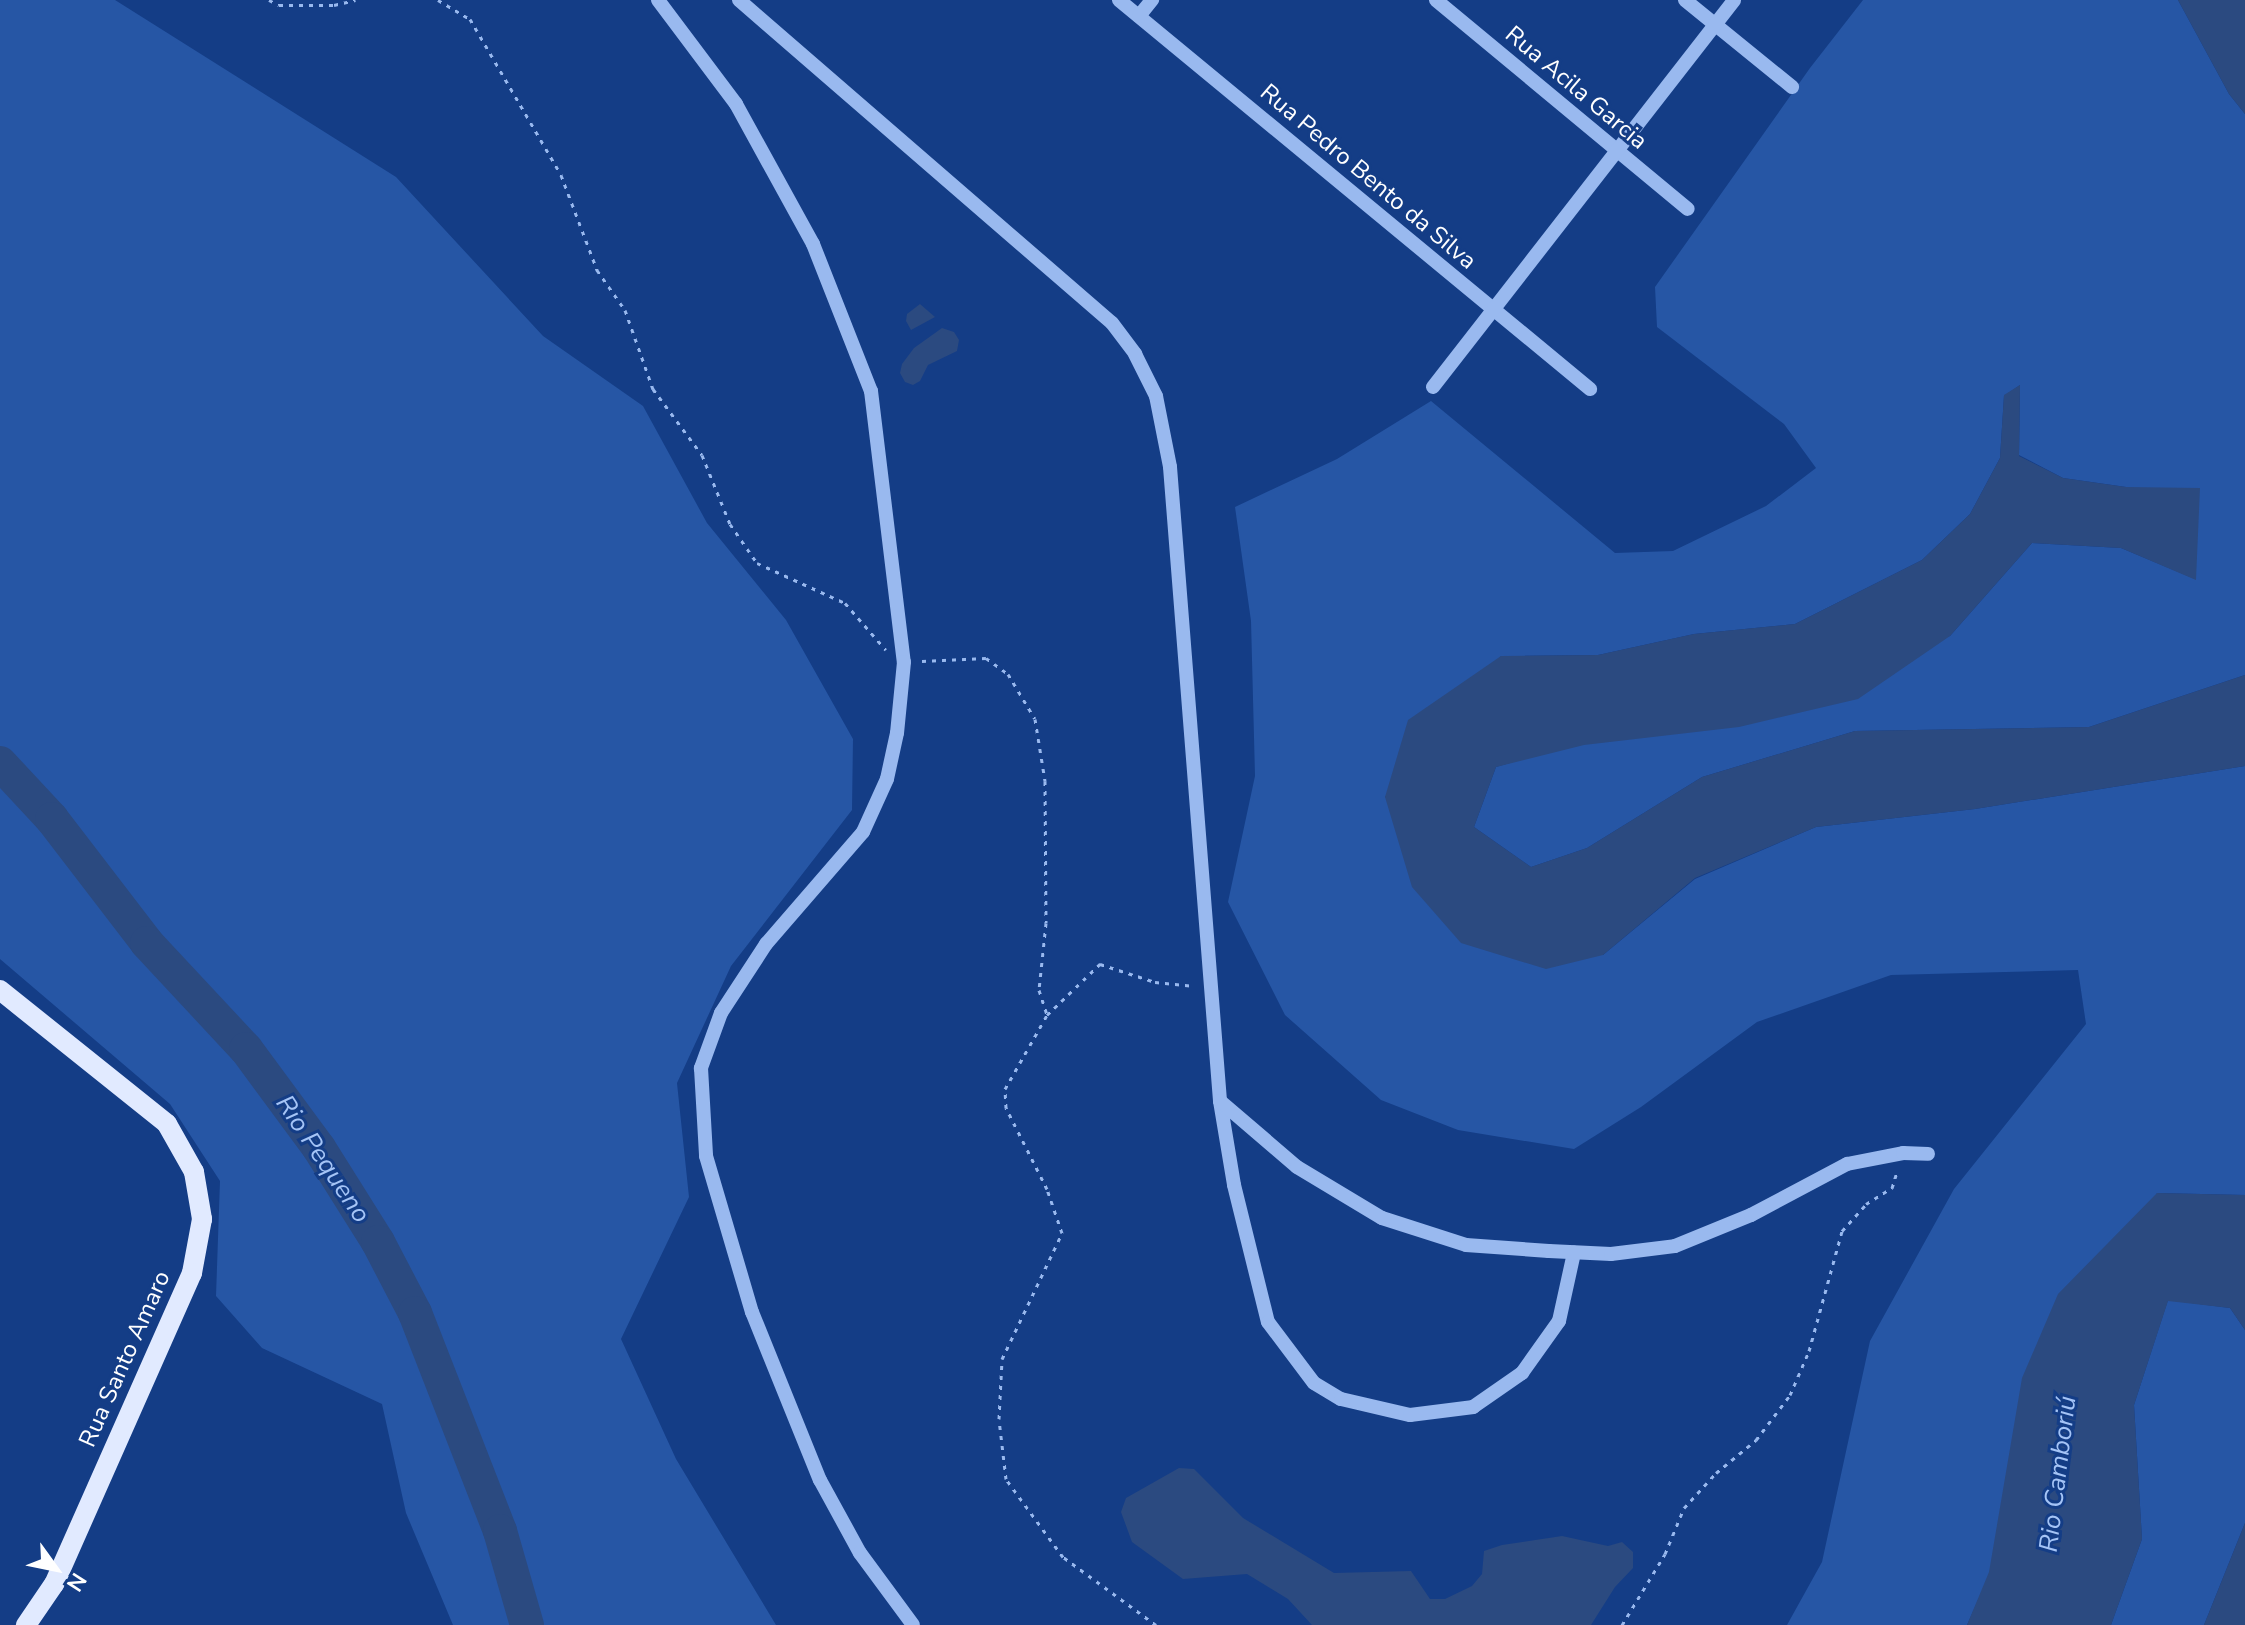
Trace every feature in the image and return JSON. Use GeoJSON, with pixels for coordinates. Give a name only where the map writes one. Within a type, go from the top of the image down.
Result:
{"type":"FeatureCollection","features":[{"type":"Feature","properties":{"kind":"main road","name":"Rua Santo Amaro"},"geometry":{"type":"LineString","coordinates":[[0,990],[167,1124],[194,1172],[202,1219],[192,1273],[54,1584],[26,1625]]}},
{"type":"Feature","properties":{"kind":"street"},"geometry":{"type":"LineString","coordinates":[[739,0],[1112,323],[1135,354],[1156,396],[1170,467],[1220,1101],[1234,1185],[1268,1322],[1314,1383],[1341,1399],[1410,1415],[1473,1407],[1522,1373],[1559,1321],[1574,1253]]}},
{"type":"Feature","properties":{"kind":"street","name":"Rua Pedro Bento da Silva"},"geometry":{"type":"LineString","coordinates":[[1119,0],[1590,389]]}},
{"type":"Feature","properties":{"kind":"street"},"geometry":{"type":"LineString","coordinates":[[1139,16],[1152,0]]}},
{"type":"Feature","properties":{"kind":"street","name":"Rua Acila Garcia"},"geometry":{"type":"LineString","coordinates":[[1436,0],[1688,209]]}},
{"type":"Feature","properties":{"kind":"street"},"geometry":{"type":"LineString","coordinates":[[1685,0],[1792,87]]}},
{"type":"Feature","properties":{"kind":"street"},"geometry":{"type":"LineString","coordinates":[[1433,387],[1734,0]]}},
{"type":"Feature","properties":{"kind":"street"},"geometry":{"type":"LineString","coordinates":[[664,3],[736,104],[813,244],[871,391],[904,662],[897,733],[887,779],[863,832],[766,944],[721,1013],[701,1068],[706,1156],[752,1312],[820,1480],[860,1553],[913,1625]]}},
{"type":"Feature","properties":{"kind":"street"},"geometry":{"type":"LineString","coordinates":[[1220,1101],[1297,1167],[1382,1218],[1466,1245],[1611,1254],[1675,1246],[1751,1215],[1847,1164],[1903,1153],[1928,1154]]}},
{"type":"Feature","properties":{"kind":"path"},"geometry":{"type":"LineString","coordinates":[[269,0],[293,5],[334,5],[355,0]]}},
{"type":"Feature","properties":{"kind":"path"},"geometry":{"type":"LineString","coordinates":[[438,0],[470,19],[561,175],[597,270],[625,310],[653,389],[702,455],[730,524],[757,563],[845,603],[882,648],[904,662],[986,658],[1008,674],[1035,719],[1045,781],[1046,923],[1039,990],[1047,1015]]}},
{"type":"Feature","properties":{"kind":"path"},"geometry":{"type":"LineString","coordinates":[[1156,1625],[1063,1557],[1006,1479],[999,1419],[1002,1359],[1062,1233],[1047,1189],[1006,1108],[1005,1089],[1047,1015],[1100,964],[1155,982],[1211,987]]}},
{"type":"Feature","properties":{"kind":"path"},"geometry":{"type":"LineString","coordinates":[[1622,1625],[1665,1554],[1684,1508],[1716,1473],[1756,1440],[1790,1395],[1813,1337],[1842,1231],[1866,1204],[1892,1188],[1903,1153]]}},
{"type":"Feature","properties":{"kind":"shaded area"},"geometry":{"type":"Polygon","coordinates":[[[0,0],[115,0],[396,177],[543,336],[643,406],[707,523],[786,620],[853,739],[852,810],[731,966],[677,1083],[689,1197],[621,1339],[676,1459],[776,1625],[453,1625],[406,1513],[382,1404],[262,1348],[216,1296],[220,1181],[170,1104],[0,959],[0,0]]]}},
{"type":"Feature","properties":{"kind":"shaded area"},"geometry":{"type":"Polygon","coordinates":[[[1863,0],[2178,0],[2229,94],[2245,114],[2245,675],[2089,727],[1855,731],[1702,777],[1587,848],[1531,867],[1474,827],[1496,767],[1950,636],[2032,543],[2121,548],[2195,579],[2126,487],[2063,478],[2019,455],[2020,385],[2004,396],[2000,458],[1970,514],[1922,560],[1795,624],[1694,634],[1598,655],[1501,656],[1385,797],[1603,955],[1695,879],[1816,827],[1975,809],[2245,766],[2245,1195],[2157,1193],[1967,1625],[1787,1625],[1822,1562],[1870,1341],[1954,1189],[2086,1024],[2078,970],[1891,975],[1757,1022],[1641,1107],[1574,1149],[1458,1130],[1381,1100],[1285,1015],[1228,902],[1255,776],[1251,621],[1235,507],[1337,459],[1431,401],[1615,553],[1673,551],[1766,506],[1816,468],[1784,424],[1657,327],[1655,287],[1810,68],[1863,0]]]}},
{"type":"Feature","properties":{"kind":"shaded area"},"geometry":{"type":"Polygon","coordinates":[[[2168,1300],[2230,1308],[2245,1330],[2245,1523],[2204,1625],[2111,1625],[2142,1539],[2134,1405],[2168,1300]]]}},
{"type":"Feature","properties":{"kind":"water"},"geometry":{"type":"Polygon","coordinates":[[[2178,0],[2245,0],[2245,114],[2229,94],[2178,0]]]}},
{"type":"Feature","properties":{"kind":"water"},"geometry":{"type":"Polygon","coordinates":[[[920,304],[935,317],[911,330],[906,321],[907,314],[920,304]]]}},
{"type":"Feature","properties":{"kind":"water"},"geometry":{"type":"Polygon","coordinates":[[[942,328],[954,332],[959,340],[957,351],[928,365],[920,381],[913,385],[905,382],[900,373],[902,364],[914,348],[942,328]]]}},
{"type":"Feature","properties":{"kind":"water"},"geometry":{"type":"Polygon","coordinates":[[[2020,385],[2019,456],[2063,478],[2126,487],[2200,488],[2196,580],[2121,548],[2032,543],[1950,636],[1858,699],[1739,727],[1584,745],[1496,767],[1474,827],[1531,867],[1587,848],[1702,777],[1855,731],[2089,727],[2245,675],[2245,766],[1975,809],[1816,827],[1695,878],[1603,955],[1546,969],[1461,943],[1412,887],[1385,797],[1408,720],[1501,656],[1598,655],[1694,634],[1795,624],[1922,560],[1970,514],[2000,458],[2004,395],[2020,385]]]}},
{"type":"Feature","properties":{"kind":"water","name":"Rio Camboriú"},"geometry":{"type":"Polygon","coordinates":[[[2157,1193],[2245,1195],[2245,1330],[2230,1308],[2168,1301],[2134,1405],[2142,1539],[2111,1625],[1967,1625],[1989,1572],[2022,1378],[2058,1294],[2157,1193]]]}},
{"type":"Feature","properties":{"kind":"water"},"geometry":{"type":"Polygon","coordinates":[[[1179,1468],[1194,1469],[1243,1518],[1334,1573],[1411,1571],[1430,1599],[1445,1599],[1472,1586],[1482,1574],[1484,1551],[1502,1545],[1562,1536],[1608,1546],[1622,1542],[1633,1552],[1633,1568],[1615,1587],[1591,1625],[1312,1625],[1288,1599],[1247,1574],[1183,1579],[1132,1542],[1121,1512],[1126,1498],[1179,1468]]]}},
{"type":"Feature","properties":{"kind":"water"},"geometry":{"type":"Polygon","coordinates":[[[2245,1523],[2245,1625],[2204,1625],[2245,1523]]]}},
{"type":"Feature","properties":{"kind":"waterway","name":"Rio Pequeno"},"geometry":{"type":"LineString","coordinates":[[0,763],[52,819],[147,943],[246,1049],[319,1148],[378,1242],[415,1313],[500,1531],[527,1625]]}}]}
